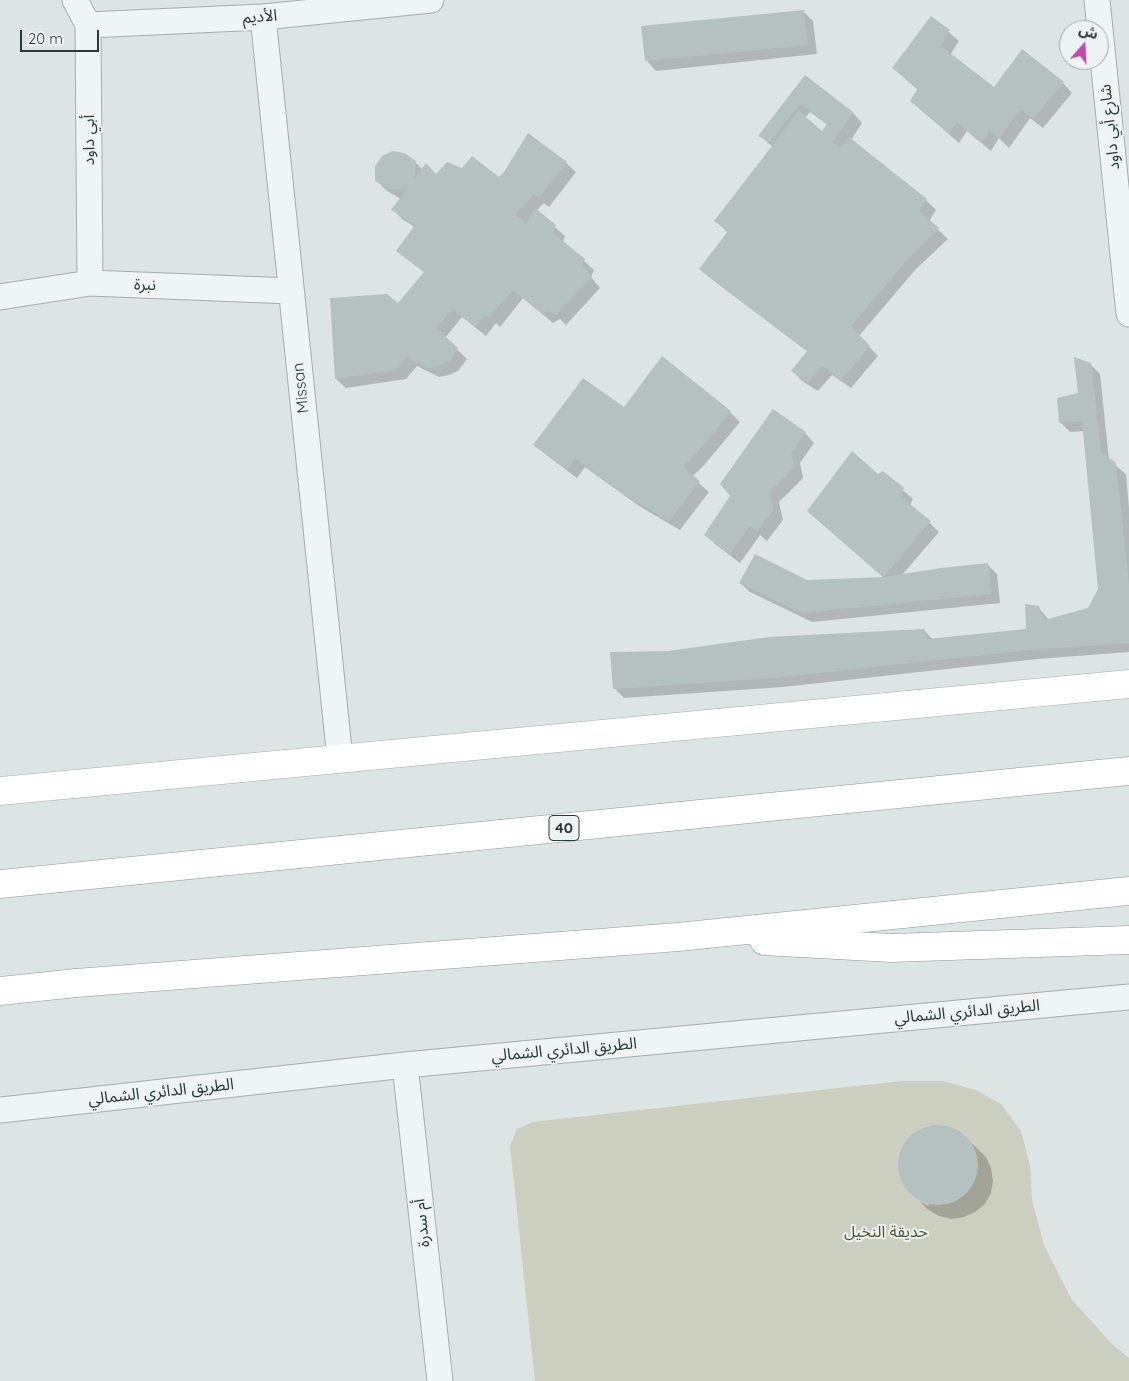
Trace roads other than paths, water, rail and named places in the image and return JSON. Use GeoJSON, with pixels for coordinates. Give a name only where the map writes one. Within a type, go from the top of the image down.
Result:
{"type":"FeatureCollection","features":[{"type":"Feature","properties":{"kind":"main road"},"geometry":{"type":"LineString","coordinates":[[0,791],[1129,684]]}},
{"type":"Feature","properties":{"kind":"main road","name":"40"},"geometry":{"type":"LineString","coordinates":[[0,884],[1129,771]]}},
{"type":"Feature","properties":{"kind":"main road"},"geometry":{"type":"LineString","coordinates":[[0,991],[76,983],[678,937],[1129,890]]}},
{"type":"Feature","properties":{"kind":"main road"},"geometry":{"type":"LineString","coordinates":[[678,937],[891,948],[1129,940]]}},
{"type":"Feature","properties":{"kind":"street","name":"أبي داود"},"geometry":{"type":"LineString","coordinates":[[75,0],[88,25],[90,283]]}},
{"type":"Feature","properties":{"kind":"street","name":"الأديم"},"geometry":{"type":"LineString","coordinates":[[88,25],[263,17],[431,0]]}},
{"type":"Feature","properties":{"kind":"street","name":"شارع أبي داود"},"geometry":{"type":"LineString","coordinates":[[1097,0],[1129,314]]}},
{"type":"Feature","properties":{"kind":"street","name":"Missan"},"geometry":{"type":"LineString","coordinates":[[263,17],[340,759]]}},
{"type":"Feature","properties":{"kind":"street","name":"نبرة"},"geometry":{"type":"LineString","coordinates":[[0,297],[90,283],[291,291]]}},
{"type":"Feature","properties":{"kind":"street","name":"الطريق الدائري الشمالي"},"geometry":{"type":"LineString","coordinates":[[0,1110],[405,1065],[1129,997]]}},
{"type":"Feature","properties":{"kind":"street","name":"أم سدرة"},"geometry":{"type":"LineString","coordinates":[[405,1065],[440,1381]]}},
{"type":"Feature","properties":{"kind":"park label","name":"حديقة النخيل"},"geometry":{"type":"Point","coordinates":[886,1232]}}]}
